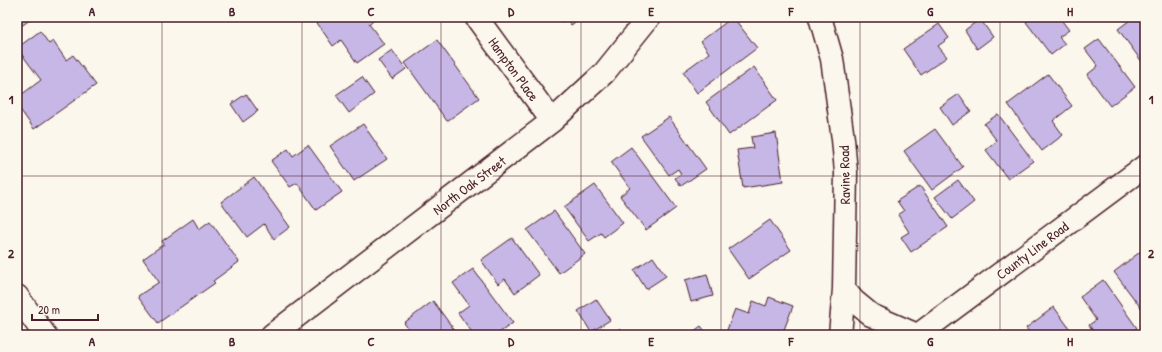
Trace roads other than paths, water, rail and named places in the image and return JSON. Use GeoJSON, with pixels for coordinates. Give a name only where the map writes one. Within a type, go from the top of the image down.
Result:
{"type":"FeatureCollection","features":[{"type":"Feature","properties":{"kind":"street","name":"Hampton Place"},"geometry":{"type":"LineString","coordinates":[[476,17],[552,121]]}},
{"type":"Feature","properties":{"kind":"street","name":"North Oak Street"},"geometry":{"type":"LineString","coordinates":[[272,335],[552,121],[604,73],[649,17]]}},
{"type":"Feature","properties":{"kind":"street","name":"Ravine Road"},"geometry":{"type":"LineString","coordinates":[[820,17],[832,59],[844,146],[846,172],[844,289],[840,335]]}},
{"type":"Feature","properties":{"kind":"street","name":"County Line Road"},"geometry":{"type":"LineString","coordinates":[[918,335],[1145,166]]}},
{"type":"Feature","properties":{"kind":"street"},"geometry":{"type":"LineString","coordinates":[[844,289],[854,301],[871,316],[918,335]]}},
{"type":"Feature","properties":{"kind":"street"},"geometry":{"type":"LineString","coordinates":[[17,296],[45,335]]}}]}
